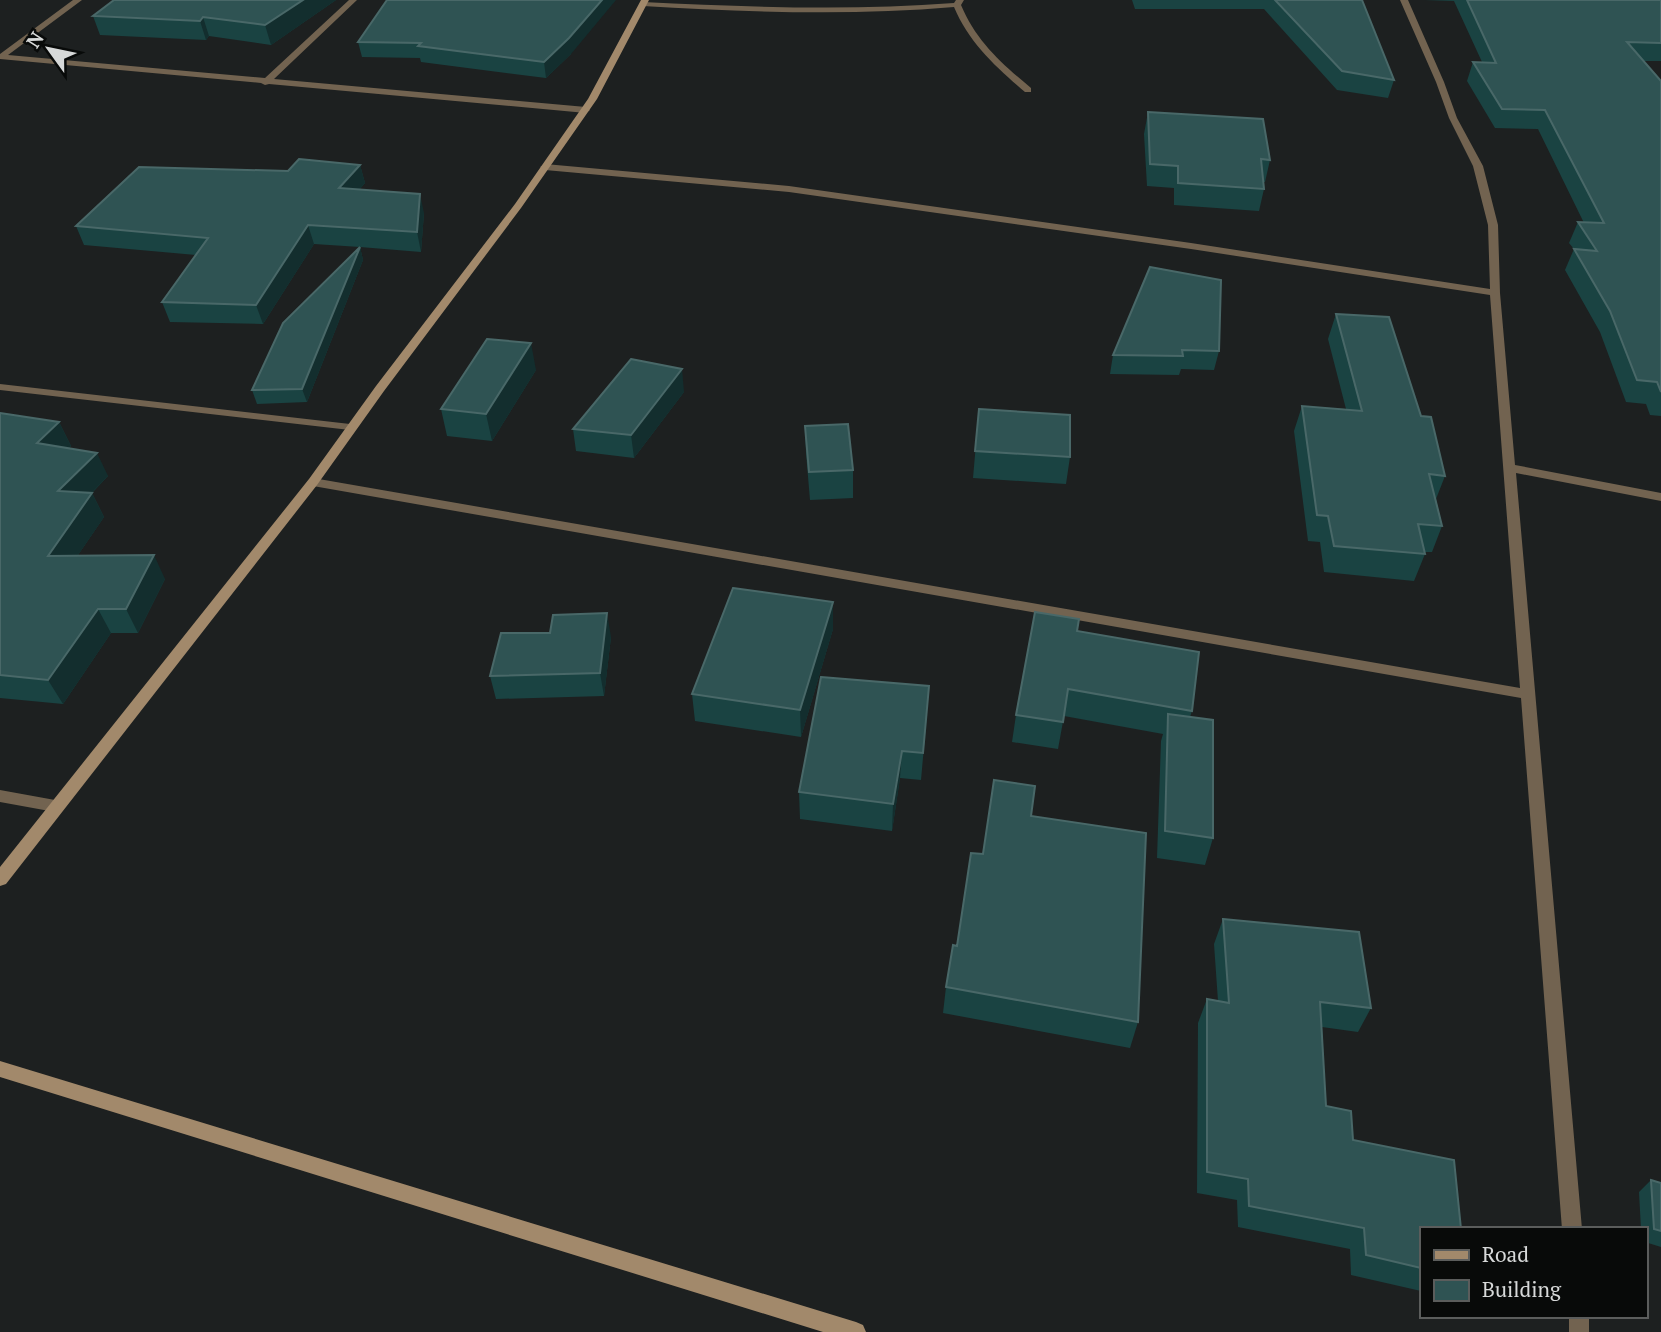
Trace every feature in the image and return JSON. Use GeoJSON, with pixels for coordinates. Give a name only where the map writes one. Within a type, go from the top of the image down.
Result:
{"type":"FeatureCollection","features":[{"type":"Feature","properties":{"kind":"street"},"geometry":{"type":"LineString","coordinates":[[0,57],[78,0]]}},
{"type":"Feature","properties":{"kind":"street"},"geometry":{"type":"LineString","coordinates":[[265,83],[353,0]]}},
{"type":"Feature","properties":{"kind":"street"},"geometry":{"type":"LineString","coordinates":[[1404,0],[1453,118],[1478,166],[1493,225],[1494,293],[1572,1227]]}},
{"type":"Feature","properties":{"kind":"street"},"geometry":{"type":"LineString","coordinates":[[0,879],[313,482],[350,427],[545,167],[586,110],[644,2],[824,13],[895,11],[959,3],[963,22],[978,46],[1028,90]]}},
{"type":"Feature","properties":{"kind":"street"},"geometry":{"type":"LineString","coordinates":[[0,57],[586,110]]}},
{"type":"Feature","properties":{"kind":"street"},"geometry":{"type":"LineString","coordinates":[[545,167],[789,189],[1191,246],[1494,293]]}},
{"type":"Feature","properties":{"kind":"street"},"geometry":{"type":"LineString","coordinates":[[0,387],[350,427]]}},
{"type":"Feature","properties":{"kind":"street"},"geometry":{"type":"LineString","coordinates":[[1510,468],[1661,497]]}},
{"type":"Feature","properties":{"kind":"street"},"geometry":{"type":"LineString","coordinates":[[313,482],[1527,694]]}},
{"type":"Feature","properties":{"kind":"street"},"geometry":{"type":"LineString","coordinates":[[0,796],[55,806]]}},
{"type":"Feature","properties":{"kind":"street"},"geometry":{"type":"LineString","coordinates":[[0,1069],[856,1332]]}},
{"type":"Feature","properties":{"kind":"building"},"geometry":{"type":"Polygon","coordinates":[[[114,0],[303,0],[265,25],[203,17],[200,21],[93,16],[114,0]]]}},
{"type":"Feature","properties":{"kind":"building"},"geometry":{"type":"Polygon","coordinates":[[[387,0],[602,0],[544,62],[418,46],[421,43],[358,42],[387,0]]]}},
{"type":"Feature","properties":{"kind":"building"},"geometry":{"type":"Polygon","coordinates":[[[1275,0],[1362,0],[1394,80],[1342,71],[1275,0]]]}},
{"type":"Feature","properties":{"kind":"building"},"geometry":{"type":"Polygon","coordinates":[[[1467,0],[1661,0],[1661,43],[1627,42],[1661,81],[1661,392],[1657,382],[1637,380],[1610,311],[1574,249],[1597,251],[1578,222],[1604,223],[1545,110],[1502,109],[1473,62],[1496,63],[1467,0]]]}},
{"type":"Feature","properties":{"kind":"building"},"geometry":{"type":"Polygon","coordinates":[[[1148,112],[1263,119],[1270,160],[1261,159],[1264,189],[1178,183],[1178,166],[1150,164],[1148,112]]]}},
{"type":"Feature","properties":{"kind":"building"},"geometry":{"type":"Polygon","coordinates":[[[299,159],[360,165],[339,188],[420,194],[417,232],[308,225],[256,305],[162,302],[208,238],[76,226],[139,167],[288,171],[299,159]]]}},
{"type":"Feature","properties":{"kind":"building"},"geometry":{"type":"Polygon","coordinates":[[[360,247],[302,389],[252,390],[283,323],[360,247]]]}},
{"type":"Feature","properties":{"kind":"building"},"geometry":{"type":"Polygon","coordinates":[[[1150,267],[1221,280],[1219,351],[1182,350],[1183,356],[1113,355],[1150,267]]]}},
{"type":"Feature","properties":{"kind":"building"},"geometry":{"type":"Polygon","coordinates":[[[1336,314],[1389,317],[1421,416],[1431,417],[1445,476],[1429,474],[1442,526],[1418,524],[1425,554],[1334,546],[1328,516],[1317,515],[1302,406],[1362,411],[1336,314]]]}},
{"type":"Feature","properties":{"kind":"building"},"geometry":{"type":"Polygon","coordinates":[[[487,339],[531,343],[486,414],[441,409],[487,339]]]}},
{"type":"Feature","properties":{"kind":"building"},"geometry":{"type":"Polygon","coordinates":[[[631,359],[682,369],[631,435],[573,429],[631,359]]]}},
{"type":"Feature","properties":{"kind":"building"},"geometry":{"type":"Polygon","coordinates":[[[979,409],[1070,415],[1070,457],[975,451],[979,409]]]}},
{"type":"Feature","properties":{"kind":"building"},"geometry":{"type":"Polygon","coordinates":[[[0,413],[59,422],[37,443],[97,453],[58,491],[92,493],[48,556],[154,555],[126,609],[98,609],[48,680],[0,675],[0,413]]]}},
{"type":"Feature","properties":{"kind":"building"},"geometry":{"type":"Polygon","coordinates":[[[848,424],[853,470],[809,472],[805,426],[848,424]]]}},
{"type":"Feature","properties":{"kind":"building"},"geometry":{"type":"Polygon","coordinates":[[[733,588],[833,602],[800,710],[692,694],[733,588]]]}},
{"type":"Feature","properties":{"kind":"building"},"geometry":{"type":"Polygon","coordinates":[[[1035,612],[1079,619],[1077,631],[1199,652],[1192,711],[1068,689],[1063,722],[1016,715],[1035,612]]]}},
{"type":"Feature","properties":{"kind":"building"},"geometry":{"type":"Polygon","coordinates":[[[607,613],[600,673],[490,676],[501,633],[550,633],[553,615],[607,613]]]}},
{"type":"Feature","properties":{"kind":"building"},"geometry":{"type":"Polygon","coordinates":[[[821,677],[929,686],[923,753],[902,751],[893,804],[799,792],[821,677]]]}},
{"type":"Feature","properties":{"kind":"building"},"geometry":{"type":"Polygon","coordinates":[[[1168,714],[1213,720],[1213,838],[1165,831],[1168,714]]]}},
{"type":"Feature","properties":{"kind":"building"},"geometry":{"type":"Polygon","coordinates":[[[994,780],[1035,786],[1031,816],[1146,833],[1138,1022],[946,987],[953,945],[957,946],[971,853],[983,854],[994,780]]]}},
{"type":"Feature","properties":{"kind":"building"},"geometry":{"type":"Polygon","coordinates":[[[1223,919],[1359,932],[1371,1008],[1320,1002],[1326,1106],[1351,1111],[1353,1140],[1454,1160],[1461,1227],[1420,1227],[1420,1268],[1366,1255],[1364,1228],[1249,1206],[1248,1179],[1207,1172],[1207,999],[1229,1003],[1223,919]]]}},
{"type":"Feature","properties":{"kind":"building"},"geometry":{"type":"Polygon","coordinates":[[[1651,1180],[1661,1183],[1661,1231],[1654,1229],[1651,1180]]]}}]}
